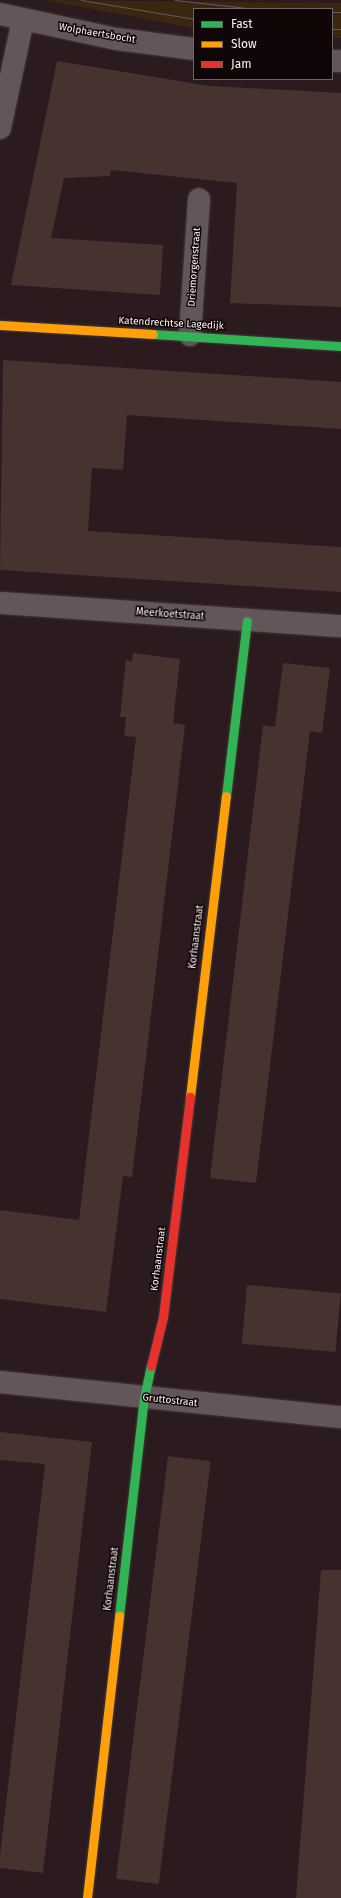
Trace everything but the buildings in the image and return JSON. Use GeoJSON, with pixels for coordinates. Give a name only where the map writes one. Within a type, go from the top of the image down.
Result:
{"type":"FeatureCollection","features":[{"type":"Feature","properties":{"kind":"street","name":"Wolphaertsbocht"},"geometry":{"type":"LineString","coordinates":[[0,14],[22,20],[193,49]]}},
{"type":"Feature","properties":{"kind":"street"},"geometry":{"type":"LineString","coordinates":[[0,128],[22,20]]}},
{"type":"Feature","properties":{"kind":"street","name":"Driemorgenstraat"},"geometry":{"type":"LineString","coordinates":[[190,335],[199,199]]}},
{"type":"Feature","properties":{"kind":"street","name":"Katendrechtse Lagedijk"},"geometry":{"type":"LineString","coordinates":[[0,325],[190,335],[341,346]]}},
{"type":"Feature","properties":{"kind":"street","name":"Meerkoetstraat"},"geometry":{"type":"LineString","coordinates":[[0,603],[247,621],[341,626]]}},
{"type":"Feature","properties":{"kind":"street","name":"Korhaanstraat"},"geometry":{"type":"LineString","coordinates":[[87,1898],[144,1398],[162,1317],[247,621]]}},
{"type":"Feature","properties":{"kind":"street","name":"Gruttostraat"},"geometry":{"type":"LineString","coordinates":[[0,1382],[144,1398],[341,1417]]}},
{"type":"Feature","properties":{"kind":"shaded area"},"geometry":{"type":"Polygon","coordinates":[[[44,0],[341,3],[341,38],[333,38],[333,8],[193,8],[193,28],[44,0]]]}},
{"type":"Feature","properties":{"kind":"tram line"},"geometry":{"type":"LineString","coordinates":[[81,0],[193,19]]}},
{"type":"Feature","properties":{"kind":"tram line"},"geometry":{"type":"LineString","coordinates":[[175,0],[246,8]]}},
{"type":"Feature","properties":{"kind":"tram line"},"geometry":{"type":"LineString","coordinates":[[333,12],[341,12]]}},
{"type":"Feature","properties":{"kind":"tram line"},"geometry":{"type":"LineString","coordinates":[[333,29],[341,29]]}},
{"type":"Feature","properties":{"kind":"traffic: fast"},"geometry":{"type":"LineString","coordinates":[[153,334],[341,346]]}},
{"type":"Feature","properties":{"kind":"traffic: fast"},"geometry":{"type":"LineString","coordinates":[[226,796],[247,621]]}},
{"type":"Feature","properties":{"kind":"traffic: fast"},"geometry":{"type":"LineString","coordinates":[[119,1616],[144,1398],[151,1366]]}},
{"type":"Feature","properties":{"kind":"traffic: slow"},"geometry":{"type":"LineString","coordinates":[[0,325],[153,334]]}},
{"type":"Feature","properties":{"kind":"traffic: slow"},"geometry":{"type":"LineString","coordinates":[[190,1097],[226,796]]}},
{"type":"Feature","properties":{"kind":"traffic: slow"},"geometry":{"type":"LineString","coordinates":[[87,1898],[119,1616]]}},
{"type":"Feature","properties":{"kind":"traffic: jam"},"geometry":{"type":"LineString","coordinates":[[151,1366],[163,1317],[190,1097]]}}]}
